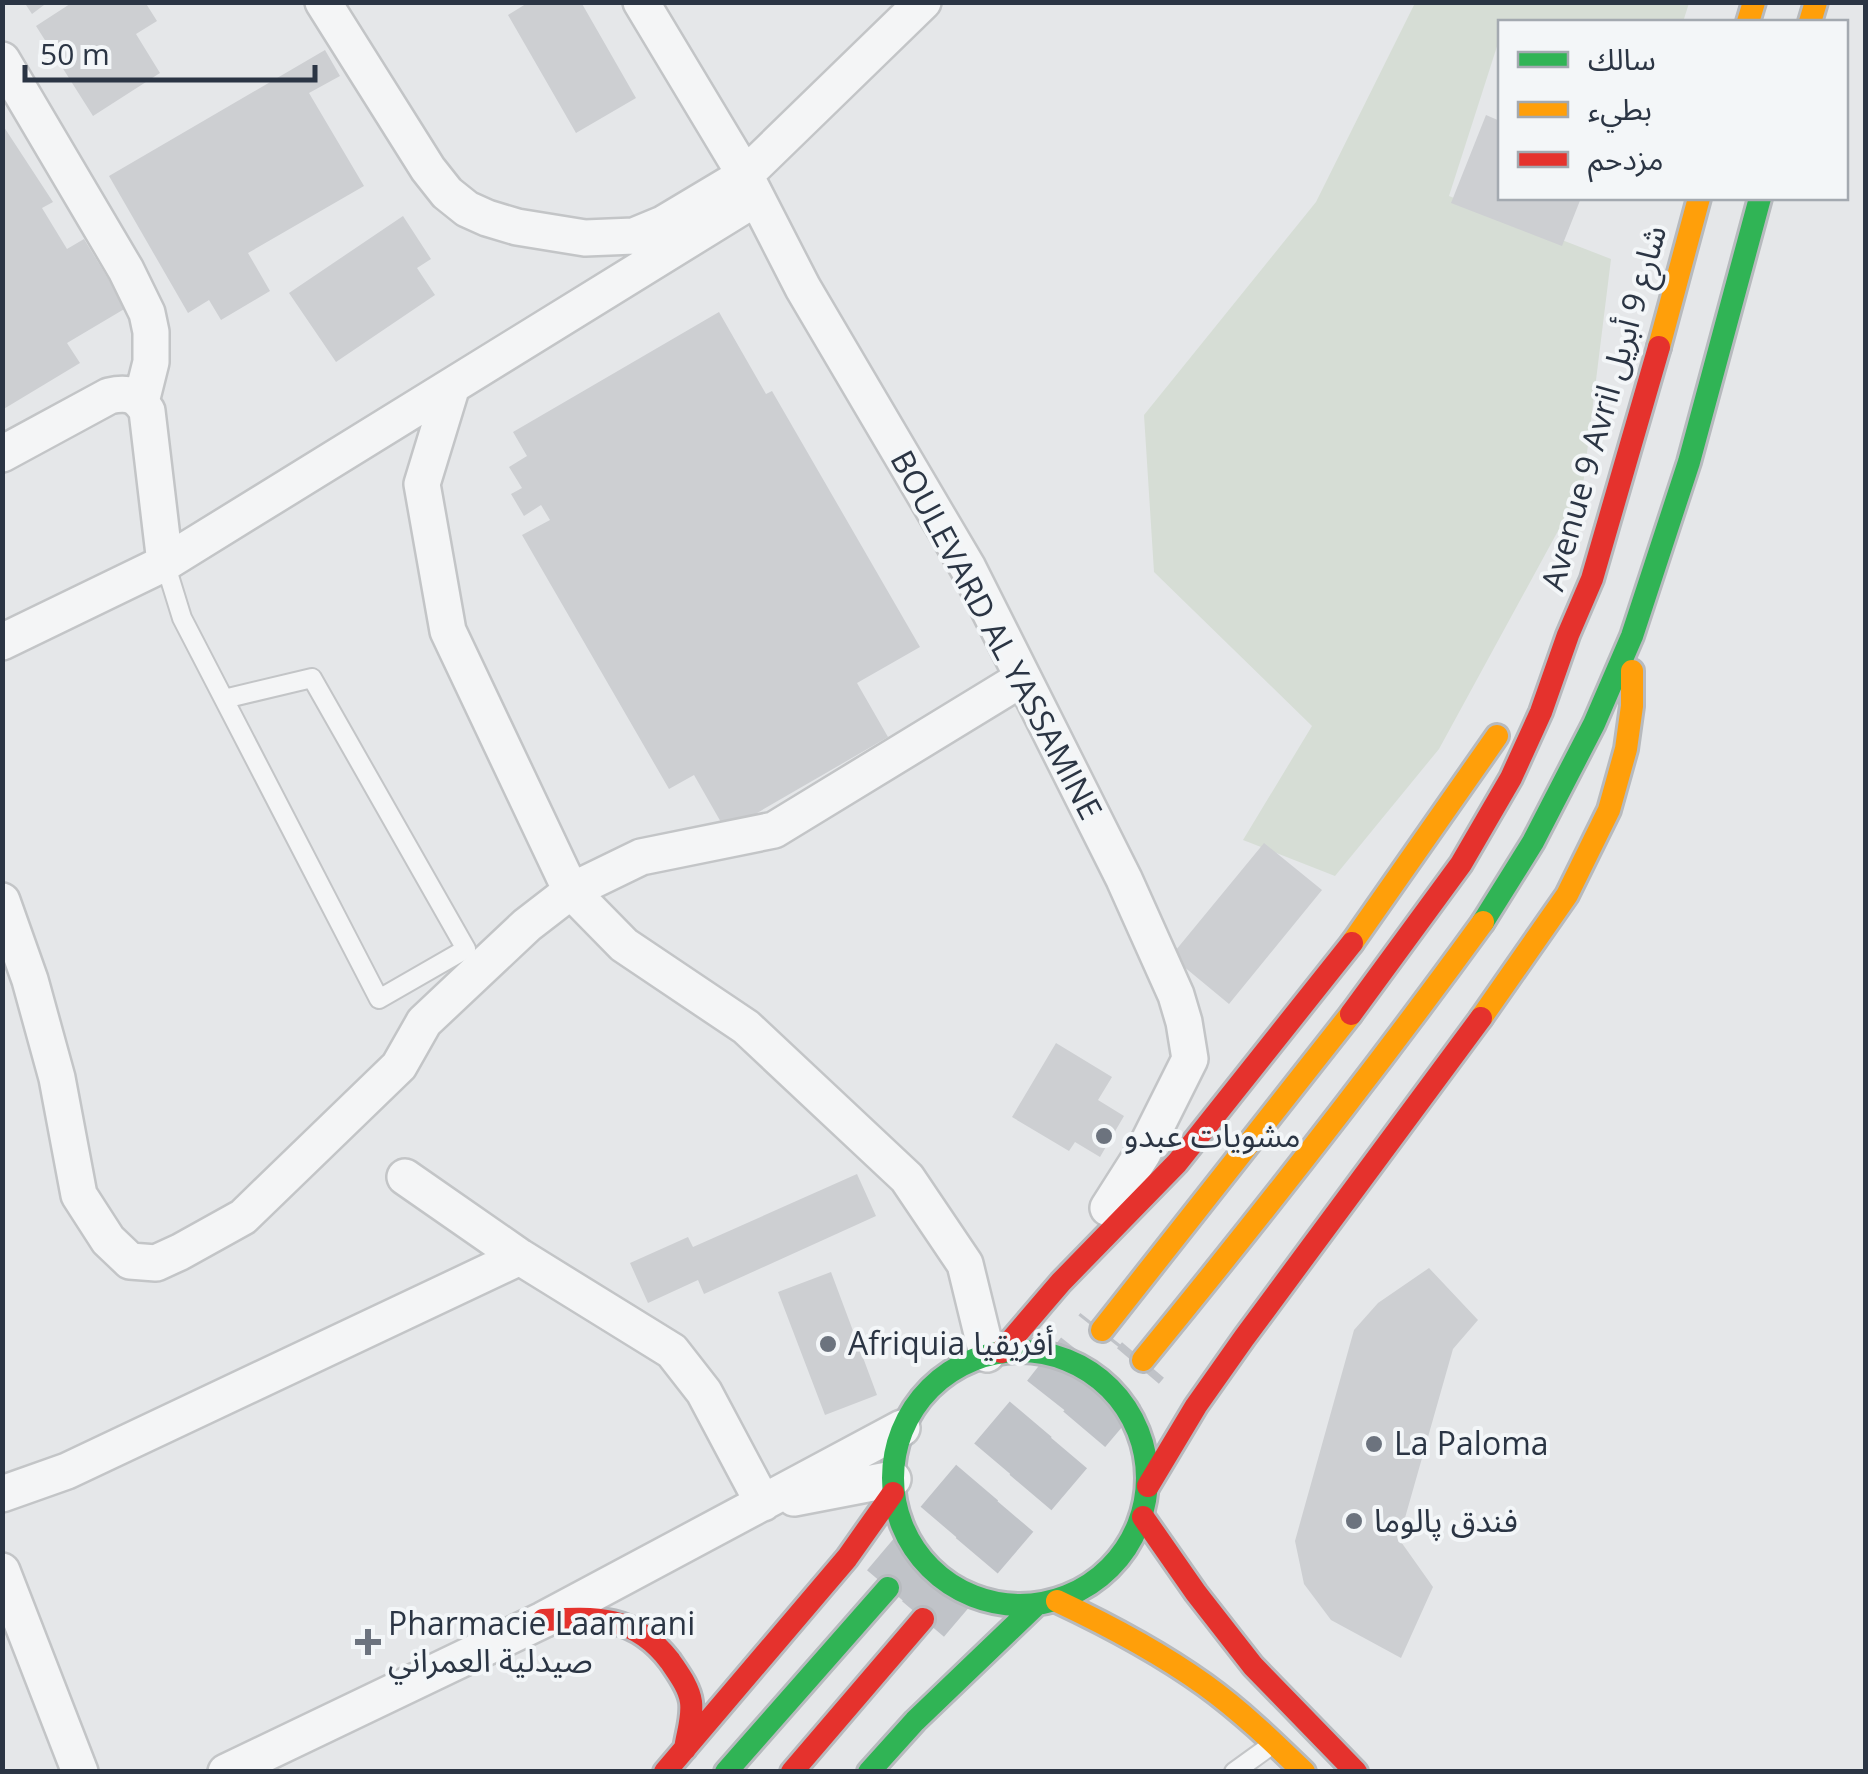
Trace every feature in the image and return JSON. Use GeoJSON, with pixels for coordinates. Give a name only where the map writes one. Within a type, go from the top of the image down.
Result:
{"type":"FeatureCollection","features":[{"type":"Feature","properties":{"kind":"highway","name":"Avenue 9 Avril شارع 9 أبريل"},"geometry":{"type":"LineString","coordinates":[[1568,635],[1592,579],[1631,449],[1697,200]]}},
{"type":"Feature","properties":{"kind":"highway"},"geometry":{"type":"LineString","coordinates":[[1143,1360],[1390,1048],[1494,908],[1533,842],[1594,724],[1632,636],[1690,462],[1759,200]]}},
{"type":"Feature","properties":{"kind":"highway"},"geometry":{"type":"LineString","coordinates":[[994,1353],[1177,1163],[1359,934],[1568,635]]}},
{"type":"Feature","properties":{"kind":"highway"},"geometry":{"type":"LineString","coordinates":[[1102,1330],[1375,984],[1461,864],[1511,778],[1541,712],[1568,635]]}},
{"type":"Feature","properties":{"kind":"highway"},"geometry":{"type":"LineString","coordinates":[[1148,1486],[1234,1352],[1488,1009],[1566,895],[1609,810],[1626,749],[1632,706],[1632,636]]}},
{"type":"Feature","properties":{"kind":"highway"},"geometry":{"type":"LineString","coordinates":[[869,1772],[915,1721],[1046,1603],[1099,1579],[1125,1551],[1143,1516],[1148,1486],[1144,1446],[1128,1409],[1101,1379],[1066,1359],[1027,1350],[994,1353],[952,1370],[923,1396],[902,1428],[893,1486],[904,1531],[918,1554],[957,1590],[995,1604],[1046,1603],[1104,1624],[1179,1668],[1235,1708],[1304,1772]]}},
{"type":"Feature","properties":{"kind":"highway"},"geometry":{"type":"LineString","coordinates":[[664,1772],[848,1558],[893,1486]]}},
{"type":"Feature","properties":{"kind":"highway"},"geometry":{"type":"LineString","coordinates":[[1143,1516],[1177,1569],[1256,1669],[1356,1772]]}},
{"type":"Feature","properties":{"kind":"highway"},"geometry":{"type":"LineString","coordinates":[[726,1772],[888,1588]]}},
{"type":"Feature","properties":{"kind":"highway"},"geometry":{"type":"LineString","coordinates":[[543,1620],[595,1616],[621,1622],[645,1635],[666,1654],[691,1700],[684,1748]]}},
{"type":"Feature","properties":{"kind":"highway"},"geometry":{"type":"LineString","coordinates":[[792,1772],[923,1619]]}},
{"type":"Feature","properties":{"kind":"street"},"geometry":{"type":"LineString","coordinates":[[323,2],[417,152],[447,194],[466,209],[516,228],[585,238],[634,236],[750,186]]}},
{"type":"Feature","properties":{"kind":"street","name":"BOULEVARD AL YASSAMINE"},"geometry":{"type":"LineString","coordinates":[[641,2],[968,568],[1176,995],[1190,1058],[1143,1153],[1060,1282]]}},
{"type":"Feature","properties":{"kind":"street"},"geometry":{"type":"LineString","coordinates":[[2,642],[166,563],[452,386],[750,186],[905,9]]}},
{"type":"Feature","properties":{"kind":"street"},"geometry":{"type":"LineString","coordinates":[[2,60],[126,270],[147,313],[150,362],[141,402]]}},
{"type":"Feature","properties":{"kind":"street"},"geometry":{"type":"LineString","coordinates":[[452,386],[422,484],[448,632],[571,891],[624,945],[746,1027],[906,1178],[965,1264],[994,1353]]}},
{"type":"Feature","properties":{"kind":"street"},"geometry":{"type":"LineString","coordinates":[[2,454],[109,396],[134,396],[147,412],[166,563]]}},
{"type":"Feature","properties":{"kind":"street"},"geometry":{"type":"LineString","coordinates":[[2,901],[30,980],[57,1078],[79,1195],[108,1240],[130,1261],[156,1263],[243,1216],[399,1066],[424,1022],[527,925],[571,891],[641,858],[774,830],[1023,678]]}},
{"type":"Feature","properties":{"kind":"street"},"geometry":{"type":"LineString","coordinates":[[405,1177],[520,1257],[672,1351],[704,1392],[763,1504]]}},
{"type":"Feature","properties":{"kind":"street"},"geometry":{"type":"LineString","coordinates":[[2,1494],[67,1471],[520,1257]]}},
{"type":"Feature","properties":{"kind":"street"},"geometry":{"type":"LineString","coordinates":[[226,1772],[543,1620],[902,1428]]}},
{"type":"Feature","properties":{"kind":"street"},"geometry":{"type":"LineString","coordinates":[[763,1504],[893,1486]]}},
{"type":"Feature","properties":{"kind":"street"},"geometry":{"type":"LineString","coordinates":[[2,1571],[80,1772]]}},
{"type":"Feature","properties":{"kind":"lane"},"geometry":{"type":"LineString","coordinates":[[166,563],[182,618],[224,700],[379,998],[466,948],[312,678],[224,700]]}},
{"type":"Feature","properties":{"kind":"lane"},"geometry":{"type":"LineString","coordinates":[[1234,1772],[1274,1743]]}},
{"type":"Feature","properties":{"kind":"shaded area"},"geometry":{"type":"Polygon","coordinates":[[[1415,3],[1689,3],[1684,20],[1498,20],[1498,43],[1449,196],[1611,259],[1583,485],[1439,749],[1335,876],[1243,840],[1312,726],[1154,572],[1144,415],[1316,202],[1415,3]]]}},
{"type":"Feature","properties":{"kind":"building"},"geometry":{"type":"Polygon","coordinates":[[[24,2],[48,2],[32,14],[24,2]]]}},
{"type":"Feature","properties":{"kind":"building"},"geometry":{"type":"Polygon","coordinates":[[[73,2],[145,2],[157,21],[136,34],[160,73],[93,116],[36,26],[73,2]]]}},
{"type":"Feature","properties":{"kind":"building"},"geometry":{"type":"Polygon","coordinates":[[[529,2],[581,2],[636,98],[576,133],[508,15],[529,2]]]}},
{"type":"Feature","properties":{"kind":"building"},"geometry":{"type":"Polygon","coordinates":[[[325,50],[340,76],[309,93],[364,186],[248,253],[270,291],[221,320],[209,300],[188,313],[109,176],[325,50]]]}},
{"type":"Feature","properties":{"kind":"building"},"geometry":{"type":"Polygon","coordinates":[[[1486,115],[1498,120],[1498,200],[1580,200],[1562,246],[1451,203],[1486,115]]]}},
{"type":"Feature","properties":{"kind":"building"},"geometry":{"type":"Polygon","coordinates":[[[2,124],[53,202],[42,208],[67,249],[84,239],[126,308],[67,343],[80,363],[2,410],[2,124]]]}},
{"type":"Feature","properties":{"kind":"building"},"geometry":{"type":"Polygon","coordinates":[[[403,216],[431,259],[417,268],[435,295],[336,362],[289,293],[403,216]]]}},
{"type":"Feature","properties":{"kind":"building"},"geometry":{"type":"Polygon","coordinates":[[[719,312],[766,394],[772,391],[920,647],[857,683],[888,737],[726,831],[694,775],[669,789],[522,535],[550,520],[541,505],[524,516],[511,494],[522,488],[509,467],[527,456],[513,432],[719,312]]]}},
{"type":"Feature","properties":{"kind":"building"},"geometry":{"type":"Polygon","coordinates":[[[1264,843],[1322,890],[1229,1004],[1171,956],[1264,843]]]}},
{"type":"Feature","properties":{"kind":"building"},"geometry":{"type":"Polygon","coordinates":[[[1056,1043],[1112,1077],[1098,1100],[1124,1116],[1100,1157],[1075,1142],[1069,1151],[1012,1117],[1056,1043]]]}},
{"type":"Feature","properties":{"kind":"building"},"geometry":{"type":"Polygon","coordinates":[[[857,1174],[876,1216],[704,1294],[698,1280],[648,1303],[630,1263],[688,1237],[693,1247],[857,1174]]]}},
{"type":"Feature","properties":{"kind":"building","name":"La Paloma"},"geometry":{"type":"Polygon","coordinates":[[[1429,1268],[1478,1320],[1453,1349],[1399,1539],[1433,1587],[1401,1658],[1331,1620],[1304,1584],[1295,1541],[1354,1330],[1378,1303],[1429,1268]]]}},
{"type":"Feature","properties":{"kind":"building","name":"Afriquia أفريقيا"},"geometry":{"type":"Polygon","coordinates":[[[831,1272],[877,1395],[825,1415],[778,1292],[831,1272]]]}},
{"type":"Feature","properties":{"kind":"tunnel"},"geometry":{"type":"LineString","coordinates":[[888,1588],[1102,1330]]}},
{"type":"Feature","properties":{"kind":"tunnel"},"geometry":{"type":"LineString","coordinates":[[923,1619],[1143,1360]]}},
{"type":"Feature","properties":{"kind":"traffic: fast"},"geometry":{"type":"LineString","coordinates":[[1483,922],[1533,842],[1594,724],[1632,636],[1689,462],[1759,200]]}},
{"type":"Feature","properties":{"kind":"traffic: fast"},"geometry":{"type":"LineString","coordinates":[[1020,1351],[1045,1353],[1069,1361],[1110,1388],[1137,1429],[1145,1453],[1147,1478],[1145,1503],[1137,1527],[1110,1568],[1069,1595],[1045,1603],[1020,1605],[995,1603],[971,1595],[930,1568],[903,1527],[895,1503],[893,1478],[895,1453],[903,1429],[930,1388],[971,1361],[995,1353],[1020,1351]]}},
{"type":"Feature","properties":{"kind":"traffic: fast"},"geometry":{"type":"LineString","coordinates":[[726,1772],[888,1588]]}},
{"type":"Feature","properties":{"kind":"traffic: fast"},"geometry":{"type":"LineString","coordinates":[[869,1772],[915,1721],[1036,1605]]}},
{"type":"Feature","properties":{"kind":"traffic: slow"},"geometry":{"type":"LineString","coordinates":[[1749,20],[1754,2]]}},
{"type":"Feature","properties":{"kind":"traffic: slow"},"geometry":{"type":"LineString","coordinates":[[1811,20],[1816,2]]}},
{"type":"Feature","properties":{"kind":"traffic: slow"},"geometry":{"type":"LineString","coordinates":[[1659,347],[1698,200]]}},
{"type":"Feature","properties":{"kind":"traffic: slow"},"geometry":{"type":"LineString","coordinates":[[1481,1018],[1567,895],[1609,810],[1626,749],[1632,671]]}},
{"type":"Feature","properties":{"kind":"traffic: slow"},"geometry":{"type":"LineString","coordinates":[[1352,943],[1497,736]]}},
{"type":"Feature","properties":{"kind":"traffic: slow"},"geometry":{"type":"LineString","coordinates":[[1143,1360],[1316,1144],[1483,922]]}},
{"type":"Feature","properties":{"kind":"traffic: slow"},"geometry":{"type":"LineString","coordinates":[[1102,1330],[1351,1014]]}},
{"type":"Feature","properties":{"kind":"traffic: slow"},"geometry":{"type":"LineString","coordinates":[[1057,1601],[1188,1673],[1244,1716],[1304,1772]]}},
{"type":"Feature","properties":{"kind":"traffic: jam"},"geometry":{"type":"LineString","coordinates":[[1351,1014],[1461,864],[1511,778],[1592,579],[1659,347]]}},
{"type":"Feature","properties":{"kind":"traffic: jam"},"geometry":{"type":"LineString","coordinates":[[1001,1352],[1061,1282],[1177,1163],[1352,943]]}},
{"type":"Feature","properties":{"kind":"traffic: jam"},"geometry":{"type":"LineString","coordinates":[[1148,1486],[1196,1406],[1244,1338],[1481,1018]]}},
{"type":"Feature","properties":{"kind":"traffic: jam"},"geometry":{"type":"LineString","coordinates":[[665,1772],[847,1558],[893,1493]]}},
{"type":"Feature","properties":{"kind":"traffic: jam"},"geometry":{"type":"LineString","coordinates":[[1143,1517],[1253,1666],[1356,1772]]}},
{"type":"Feature","properties":{"kind":"traffic: jam"},"geometry":{"type":"LineString","coordinates":[[792,1772],[923,1619]]}},
{"type":"Feature","properties":{"kind":"traffic: jam"},"geometry":{"type":"LineString","coordinates":[[543,1620],[613,1622],[657,1646],[680,1675],[690,1696],[685,1749]]}},
{"type":"Feature","properties":{"kind":"place","name":"مشويات عبدو"},"geometry":{"type":"Point","coordinates":[1104,1136]}},
{"type":"Feature","properties":{"kind":"place","name":"Afriquia أفريقيا"},"geometry":{"type":"Point","coordinates":[828,1344]}},
{"type":"Feature","properties":{"kind":"place","name":"La Paloma"},"geometry":{"type":"Point","coordinates":[1374,1444]}},
{"type":"Feature","properties":{"kind":"place","name":"فندق پالوما"},"geometry":{"type":"Point","coordinates":[1354,1521]}},
{"type":"Feature","properties":{"kind":"place","name":"Pharmacie Laamrani صيدلية العمراني"},"geometry":{"type":"Point","coordinates":[368,1642]}}]}
